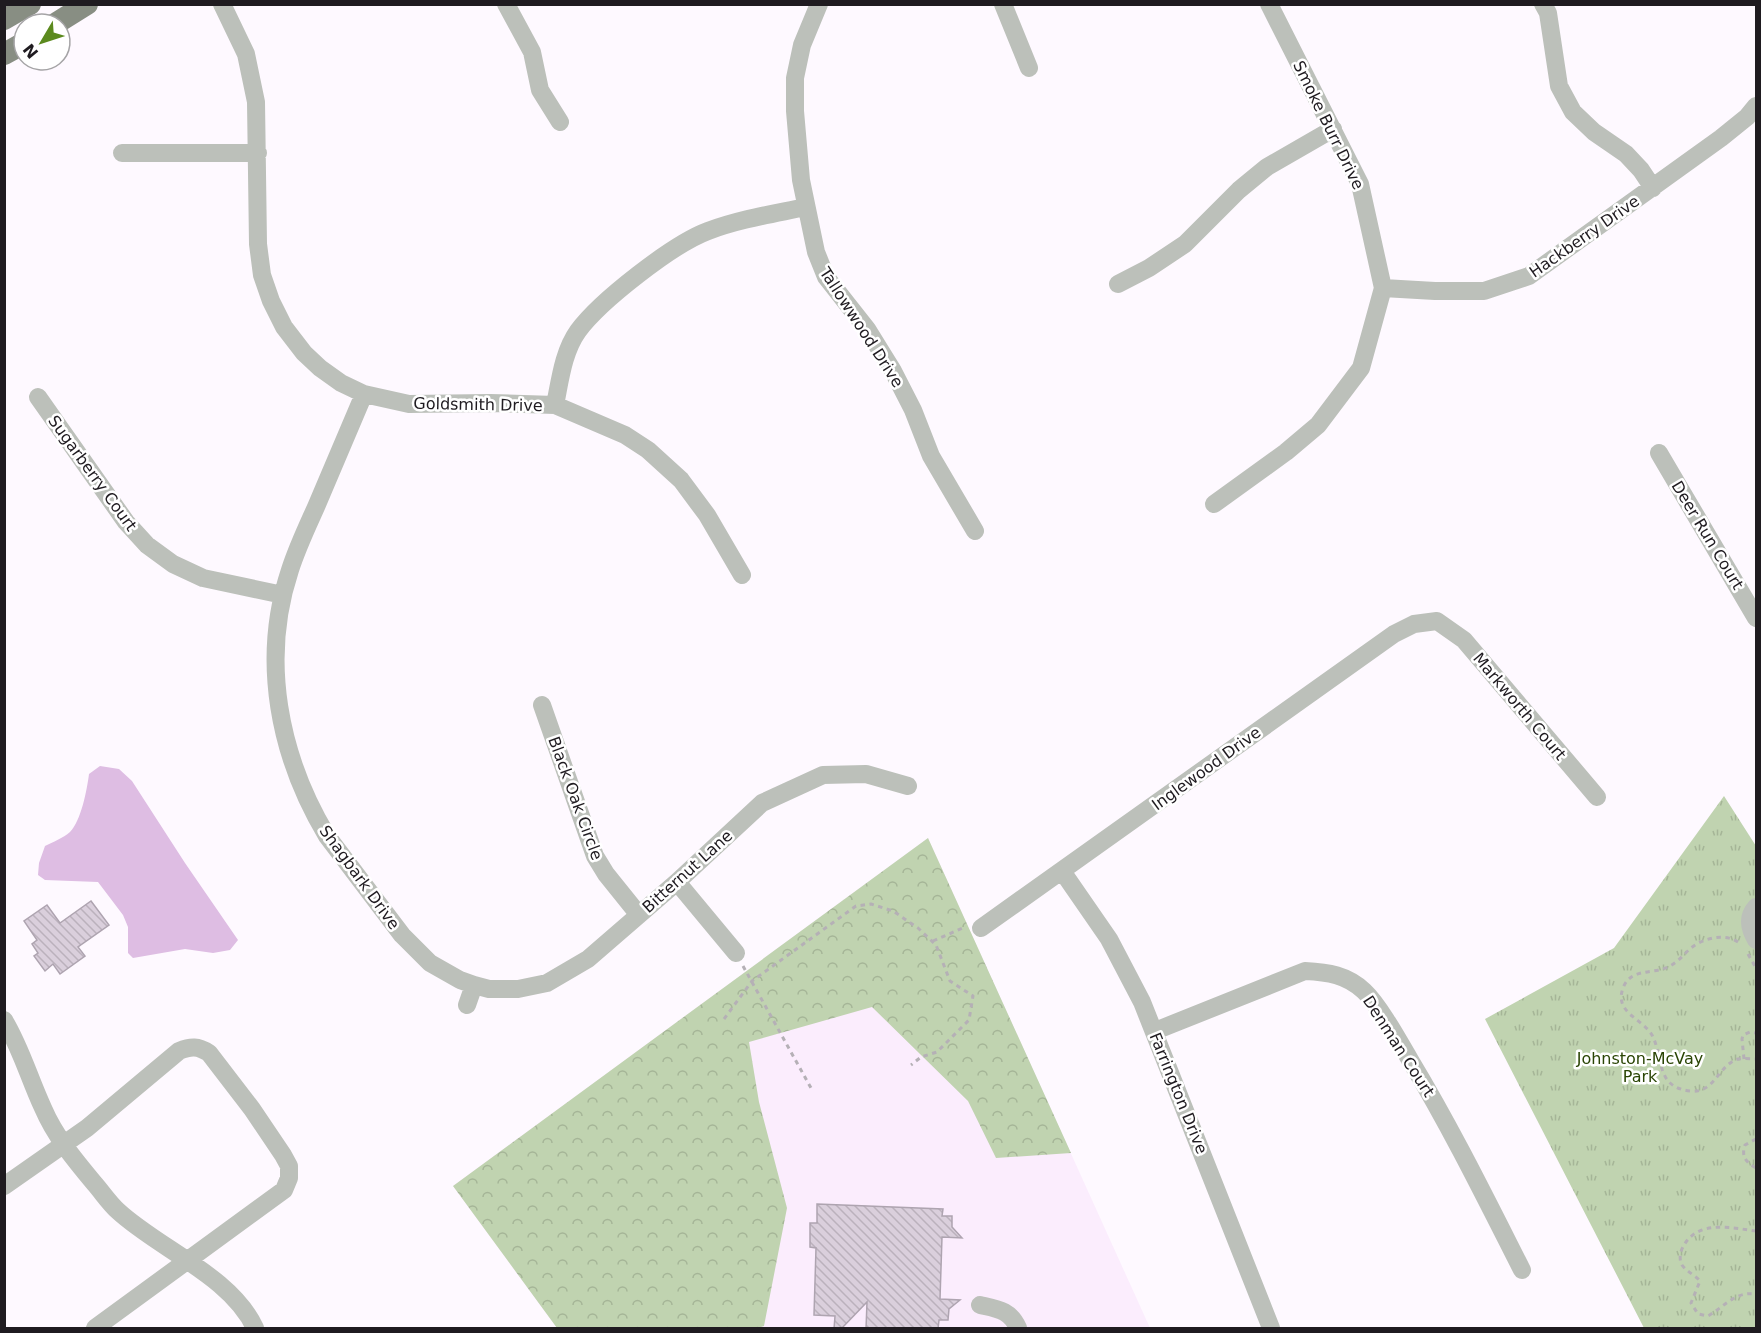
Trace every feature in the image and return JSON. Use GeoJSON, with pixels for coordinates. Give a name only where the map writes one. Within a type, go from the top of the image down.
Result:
{"type":"FeatureCollection","features":[{"type":"Feature","properties":{"kind":"main road"},"geometry":{"type":"LineString","coordinates":[[4,19],[30,4]]}},
{"type":"Feature","properties":{"kind":"main road"},"geometry":{"type":"LineString","coordinates":[[72,13],[87,4]]}},
{"type":"Feature","properties":{"kind":"street","name":"Goldsmith Drive"},"geometry":{"type":"LineString","coordinates":[[222,4],[246,54],[256,102],[258,244],[261,275],[284,327],[304,353],[341,383],[364,394],[409,404],[555,405],[626,435],[648,450],[681,480],[707,514],[742,575]]}},
{"type":"Feature","properties":{"kind":"street"},"geometry":{"type":"LineString","coordinates":[[506,4],[532,52],[540,90],[560,122]]}},
{"type":"Feature","properties":{"kind":"street","name":"Tallowwood Drive"},"geometry":{"type":"LineString","coordinates":[[819,4],[802,45],[795,78],[795,111],[801,180],[816,252],[826,278],[867,329],[893,371],[913,410],[931,456],[975,531]]}},
{"type":"Feature","properties":{"kind":"street"},"geometry":{"type":"LineString","coordinates":[[1003,4],[1029,68]]}},
{"type":"Feature","properties":{"kind":"street","name":"Smoke Burr Drive"},"geometry":{"type":"LineString","coordinates":[[1214,504],[1286,452],[1318,425],[1361,368],[1383,288],[1360,184],[1269,4]]}},
{"type":"Feature","properties":{"kind":"street"},"geometry":{"type":"LineString","coordinates":[[1544,4],[1548,13],[1559,86],[1573,112],[1594,132],[1626,154],[1653,188]]}},
{"type":"Feature","properties":{"kind":"street","name":"Hackberry Drive"},"geometry":{"type":"LineString","coordinates":[[1383,288],[1484,291],[1529,276],[1721,138],[1747,117],[1756,106]]}},
{"type":"Feature","properties":{"kind":"street"},"geometry":{"type":"LineString","coordinates":[[1118,284],[1149,268],[1185,244],[1239,189],[1267,167],[1333,129]]}},
{"type":"Feature","properties":{"kind":"street"},"geometry":{"type":"LineString","coordinates":[[122,153],[258,153]]}},
{"type":"Feature","properties":{"kind":"street"},"geometry":{"type":"LineString","coordinates":[[555,405],[567,355],[578,332],[613,295],[676,248],[705,232],[739,221],[806,207]]}},
{"type":"Feature","properties":{"kind":"street","name":"Shagbark Drive"},"geometry":{"type":"LineString","coordinates":[[364,394],[290,570],[283,595],[277,629],[277,690],[288,751],[307,798],[327,836],[417,952],[444,972],[474,985]]}},
{"type":"Feature","properties":{"kind":"street","name":"Sugarberry Court"},"geometry":{"type":"LineString","coordinates":[[38,397],[126,522],[147,545],[173,564],[203,578],[283,595]]}},
{"type":"Feature","properties":{"kind":"street","name":"Deer Run Court"},"geometry":{"type":"LineString","coordinates":[[1659,453],[1756,618]]}},
{"type":"Feature","properties":{"kind":"street","name":"Markworth Court"},"geometry":{"type":"LineString","coordinates":[[1437,621],[1469,645],[1597,797]]}},
{"type":"Feature","properties":{"kind":"street","name":"Inglewood Drive"},"geometry":{"type":"LineString","coordinates":[[981,928],[1394,634],[1414,624],[1437,621]]}},
{"type":"Feature","properties":{"kind":"street","name":"Black Oak Circle"},"geometry":{"type":"LineString","coordinates":[[543,705],[595,856],[606,874],[639,915]]}},
{"type":"Feature","properties":{"kind":"street","name":"Bitternut Lane"},"geometry":{"type":"LineString","coordinates":[[474,985],[489,989],[511,990],[547,983],[588,959],[677,882],[762,803],[824,775],[866,774],[908,786]]}},
{"type":"Feature","properties":{"kind":"street","name":"Farrington Drive"},"geometry":{"type":"LineString","coordinates":[[1062,871],[1109,939],[1142,1002],[1271,1329]]}},
{"type":"Feature","properties":{"kind":"street"},"geometry":{"type":"LineString","coordinates":[[677,882],[736,954]]}},
{"type":"Feature","properties":{"kind":"street"},"geometry":{"type":"LineString","coordinates":[[1748,945],[1751,931],[1750,921],[1756,907]]}},
{"type":"Feature","properties":{"kind":"street","name":"Denman Court"},"geometry":{"type":"LineString","coordinates":[[1155,1031],[1305,971],[1324,972],[1347,978],[1365,992],[1419,1075],[1461,1150],[1522,1270]]}},
{"type":"Feature","properties":{"kind":"street"},"geometry":{"type":"LineString","coordinates":[[467,1005],[474,985]]}},
{"type":"Feature","properties":{"kind":"street"},"geometry":{"type":"LineString","coordinates":[[4,1020],[16,1040],[43,1108],[63,1144],[117,1210],[152,1238],[188,1260],[235,1299],[255,1329]]}},
{"type":"Feature","properties":{"kind":"street"},"geometry":{"type":"LineString","coordinates":[[4,1186],[87,1128],[179,1051],[189,1047],[199,1048],[209,1053],[252,1109],[283,1155],[289,1166],[289,1178],[284,1190],[95,1329]]}},
{"type":"Feature","properties":{"kind":"street"},"geometry":{"type":"LineString","coordinates":[[980,1305],[1000,1310],[1013,1317],[1018,1329]]}},
{"type":"Feature","properties":{"kind":"path"},"geometry":{"type":"LineString","coordinates":[[723,1019],[752,981],[856,906],[871,904],[893,911],[918,928],[936,945],[950,981],[973,996],[969,1020],[938,1052],[921,1057],[911,1065]]}},
{"type":"Feature","properties":{"kind":"path"},"geometry":{"type":"LineString","coordinates":[[932,942],[969,925],[981,928]]}},
{"type":"Feature","properties":{"kind":"path"},"geometry":{"type":"LineString","coordinates":[[1756,968],[1748,945],[1732,938],[1708,939],[1692,947],[1681,959],[1669,967],[1642,971],[1630,977],[1622,994],[1623,1008],[1651,1033],[1663,1075],[1678,1088],[1691,1091],[1701,1090],[1709,1086],[1732,1063],[1744,1059],[1756,1059]]}},
{"type":"Feature","properties":{"kind":"path"},"geometry":{"type":"LineString","coordinates":[[736,954],[811,1088]]}},
{"type":"Feature","properties":{"kind":"path"},"geometry":{"type":"LineString","coordinates":[[1744,1059],[1743,1035],[1750,1032],[1756,1033]]}},
{"type":"Feature","properties":{"kind":"path"},"geometry":{"type":"LineString","coordinates":[[1756,1139],[1745,1145],[1742,1153],[1744,1159],[1756,1168]]}},
{"type":"Feature","properties":{"kind":"path"},"geometry":{"type":"LineString","coordinates":[[1756,1231],[1720,1227],[1701,1230],[1690,1237],[1680,1254],[1683,1266],[1700,1281],[1691,1303],[1698,1314],[1708,1316],[1732,1298],[1756,1294]]}},
{"type":"Feature","properties":{"kind":"shaded area"},"geometry":{"type":"Polygon","coordinates":[[[100,766],[119,769],[132,781],[238,940],[230,950],[213,953],[185,949],[133,958],[128,953],[128,927],[123,915],[98,882],[45,880],[38,875],[39,863],[45,846],[64,836],[74,827],[83,805],[89,774],[100,766]]]}},
{"type":"Feature","properties":{"kind":"shaded area"},"geometry":{"type":"Polygon","coordinates":[[[928,838],[1150,1328],[557,1328],[453,1186],[928,838]]]}},
{"type":"Feature","properties":{"kind":"green space","name":"Johnston-McVay Park"},"geometry":{"type":"Polygon","coordinates":[[[1724,796],[1756,846],[1756,1328],[1644,1328],[1485,1019],[1614,948],[1724,796]]]}},
{"type":"Feature","properties":{"kind":"green space"},"geometry":{"type":"Polygon","coordinates":[[[928,838],[1071,1153],[996,1158],[968,1101],[872,1007],[749,1042],[759,1102],[787,1208],[764,1326],[758,1328],[557,1328],[453,1186],[928,838]]]}},
{"type":"Feature","properties":{"kind":"building"},"geometry":{"type":"Polygon","coordinates":[[[91,901],[109,925],[78,947],[85,956],[60,974],[53,964],[45,971],[34,956],[38,953],[32,944],[37,940],[24,921],[47,905],[60,923],[91,901]]]}},
{"type":"Feature","properties":{"kind":"building"},"geometry":{"type":"Polygon","coordinates":[[[817,1204],[943,1209],[942,1216],[952,1216],[952,1227],[962,1238],[942,1237],[940,1299],[960,1300],[949,1309],[948,1320],[939,1320],[938,1329],[866,1329],[867,1302],[841,1329],[834,1329],[835,1316],[814,1315],[816,1248],[810,1247],[810,1223],[817,1223],[817,1204]]]}}]}
